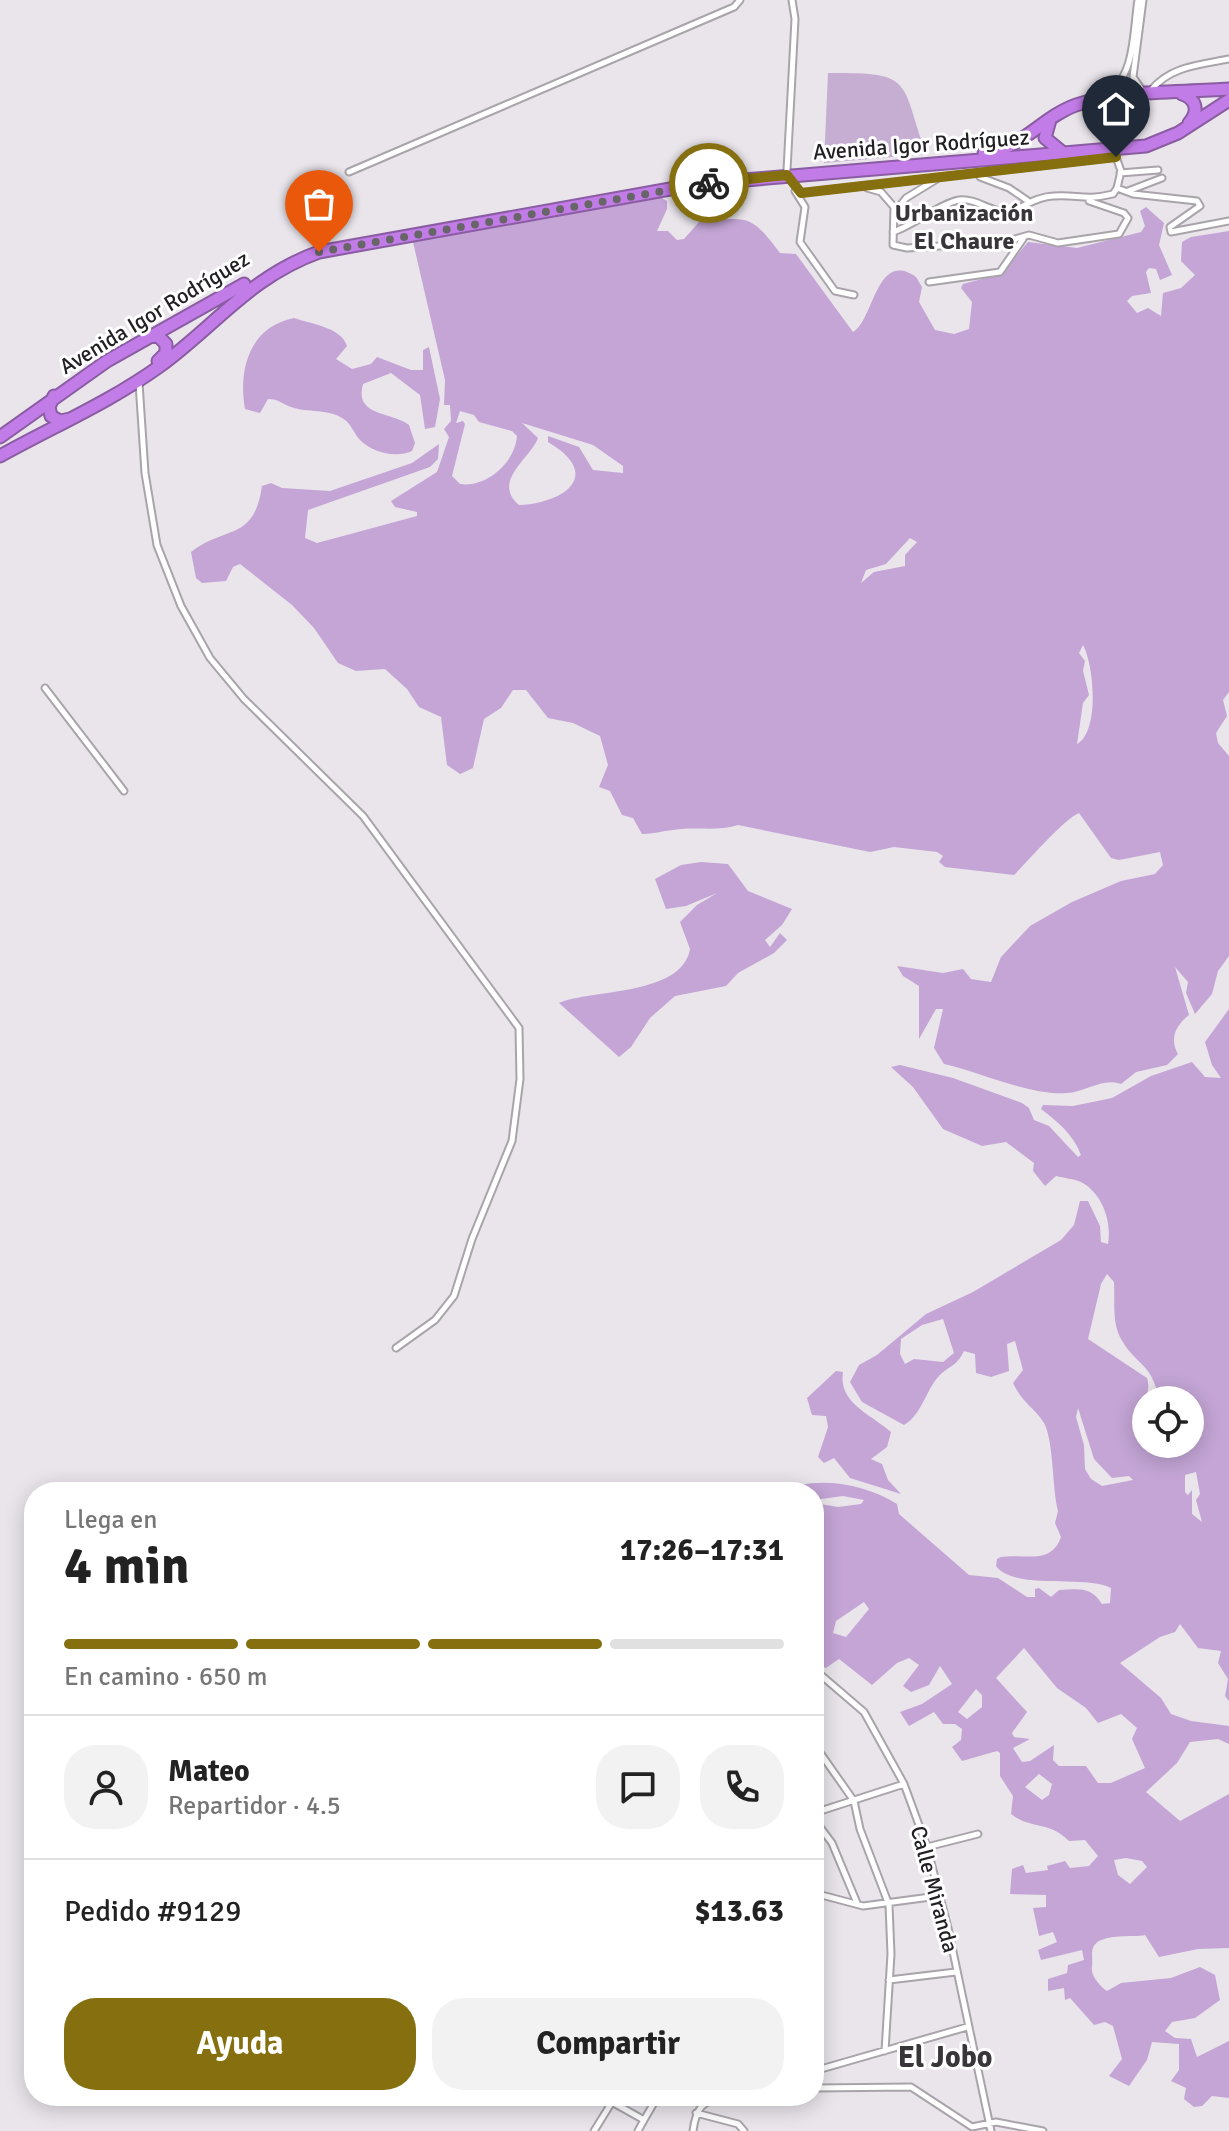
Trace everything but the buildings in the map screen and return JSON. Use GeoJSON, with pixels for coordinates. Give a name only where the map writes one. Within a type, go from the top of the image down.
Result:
{"type":"FeatureCollection","features":[{"type":"Feature","properties":{"kind":"highway","name":"Avenida Igor Rodríguez"},"geometry":{"type":"LineString","coordinates":[[0,456],[78,417],[160,366],[259,281],[278,269],[319,252],[682,186],[790,178],[991,153],[1018,142],[1050,119],[1090,101],[1229,89]]}},
{"type":"Feature","properties":{"kind":"highway"},"geometry":{"type":"LineString","coordinates":[[1173,136],[1195,115],[1191,99],[1177,93]]}},
{"type":"Feature","properties":{"kind":"highway","name":"Avenida Igor Rodríguez"},"geometry":{"type":"LineString","coordinates":[[0,437],[54,395],[145,338],[220,299],[282,260],[328,244],[692,179],[790,178],[806,173],[1146,146],[1173,136],[1229,100]]}},
{"type":"Feature","properties":{"kind":"highway"},"geometry":{"type":"LineString","coordinates":[[1050,119],[1045,138],[1050,146],[1064,152]]}},
{"type":"Feature","properties":{"kind":"highway"},"geometry":{"type":"LineString","coordinates":[[134,382],[166,353],[166,344],[161,338],[145,338]]}},
{"type":"Feature","properties":{"kind":"highway"},"geometry":{"type":"LineString","coordinates":[[54,395],[49,407],[51,416],[60,421],[78,417]]}},
{"type":"Feature","properties":{"kind":"street"},"geometry":{"type":"LineString","coordinates":[[349,172],[581,75],[734,7],[740,0]]}},
{"type":"Feature","properties":{"kind":"street"},"geometry":{"type":"LineString","coordinates":[[792,0],[795,19],[790,178],[805,207],[800,242],[835,291],[854,295]]}},
{"type":"Feature","properties":{"kind":"street"},"geometry":{"type":"LineString","coordinates":[[1140,0],[1133,77],[1146,95],[1165,75],[1229,59]]}},
{"type":"Feature","properties":{"kind":"street"},"geometry":{"type":"LineString","coordinates":[[1090,101],[1113,90],[1123,80],[1140,0]]}},
{"type":"Feature","properties":{"kind":"street"},"geometry":{"type":"LineString","coordinates":[[1177,93],[1165,84],[1166,79],[1178,70]]}},
{"type":"Feature","properties":{"kind":"street"},"geometry":{"type":"LineString","coordinates":[[790,178],[801,193],[971,176],[1116,157],[1120,173],[1117,188],[1113,194],[1088,200]]}},
{"type":"Feature","properties":{"kind":"street"},"geometry":{"type":"LineString","coordinates":[[1120,173],[1158,170]]}},
{"type":"Feature","properties":{"kind":"street"},"geometry":{"type":"LineString","coordinates":[[971,176],[985,177],[1028,201]]}},
{"type":"Feature","properties":{"kind":"street"},"geometry":{"type":"LineString","coordinates":[[894,212],[906,198],[941,177]]}},
{"type":"Feature","properties":{"kind":"street"},"geometry":{"type":"LineString","coordinates":[[1127,192],[1162,178]]}},
{"type":"Feature","properties":{"kind":"street"},"geometry":{"type":"LineString","coordinates":[[862,187],[881,192],[894,212],[893,245],[907,248],[1023,239]]}},
{"type":"Feature","properties":{"kind":"street"},"geometry":{"type":"LineString","coordinates":[[1117,188],[1197,201],[1200,206],[1170,227],[1171,232],[1229,221]]}},
{"type":"Feature","properties":{"kind":"street"},"geometry":{"type":"LineString","coordinates":[[893,232],[915,224],[956,201],[971,200],[1005,212],[1017,209],[1028,201],[1054,195],[1088,200],[1124,213],[1127,226],[1119,234],[1058,243],[1029,235],[1000,272],[929,282]]}},
{"type":"Feature","properties":{"kind":"street"},"geometry":{"type":"LineString","coordinates":[[134,382],[157,545],[181,606],[210,658],[244,699],[363,816],[519,1028],[520,1079],[512,1141],[472,1239],[454,1296],[435,1320],[396,1348]]}},
{"type":"Feature","properties":{"kind":"street"},"geometry":{"type":"LineString","coordinates":[[45,688],[124,791]]}},
{"type":"Feature","properties":{"kind":"street","name":"Calle Miranda"},"geometry":{"type":"LineString","coordinates":[[824,1678],[864,1712],[904,1784],[927,1847],[991,2131]]}},
{"type":"Feature","properties":{"kind":"street"},"geometry":{"type":"LineString","coordinates":[[824,1758],[854,1801],[860,1829],[888,1902],[889,1980],[885,2051]]}},
{"type":"Feature","properties":{"kind":"street"},"geometry":{"type":"LineString","coordinates":[[824,1810],[904,1784]]}},
{"type":"Feature","properties":{"kind":"street"},"geometry":{"type":"LineString","coordinates":[[824,1832],[832,1843],[849,1892],[857,1904]]}},
{"type":"Feature","properties":{"kind":"street"},"geometry":{"type":"LineString","coordinates":[[927,1847],[978,1834]]}},
{"type":"Feature","properties":{"kind":"street"},"geometry":{"type":"LineString","coordinates":[[824,1896],[857,1904],[938,1896]]}},
{"type":"Feature","properties":{"kind":"street"},"geometry":{"type":"LineString","coordinates":[[889,1980],[956,1972]]}},
{"type":"Feature","properties":{"kind":"street"},"geometry":{"type":"LineString","coordinates":[[824,2068],[967,2027]]}},
{"type":"Feature","properties":{"kind":"street"},"geometry":{"type":"LineString","coordinates":[[824,2088],[911,2087],[972,2127],[989,2122],[1043,2131]]}},
{"type":"Feature","properties":{"kind":"street"},"geometry":{"type":"LineString","coordinates":[[594,2131],[610,2106]]}},
{"type":"Feature","properties":{"kind":"street"},"geometry":{"type":"LineString","coordinates":[[619,2106],[644,2120]]}},
{"type":"Feature","properties":{"kind":"street"},"geometry":{"type":"LineString","coordinates":[[638,2131],[652,2106]]}},
{"type":"Feature","properties":{"kind":"street"},"geometry":{"type":"LineString","coordinates":[[693,2131],[696,2113],[701,2106]]}},
{"type":"Feature","properties":{"kind":"street"},"geometry":{"type":"LineString","coordinates":[[696,2113],[738,2124],[744,2131]]}},
{"type":"Feature","properties":{"kind":"shaded area"},"geometry":{"type":"Polygon","coordinates":[[[828,73],[876,75],[900,85],[907,96],[926,154],[824,163],[828,73]]]}},
{"type":"Feature","properties":{"kind":"shaded area"},"geometry":{"type":"Polygon","coordinates":[[[660,197],[667,201],[667,209],[657,231],[668,231],[677,240],[684,239],[699,222],[738,219],[754,224],[780,253],[796,254],[853,332],[866,315],[884,279],[892,272],[903,271],[916,277],[922,287],[919,302],[935,330],[954,334],[969,329],[972,302],[961,288],[963,284],[1001,274],[1028,242],[1077,248],[1141,232],[1145,226],[1140,211],[1146,207],[1164,223],[1159,245],[1172,275],[1160,280],[1156,269],[1149,268],[1146,272],[1151,293],[1132,296],[1127,301],[1137,313],[1148,308],[1161,316],[1163,293],[1181,288],[1195,275],[1181,261],[1182,242],[1191,237],[1229,231],[1229,692],[1223,700],[1227,716],[1216,733],[1218,743],[1229,756],[1229,956],[1218,971],[1212,994],[1195,1014],[1186,993],[1188,982],[1175,967],[1189,1015],[1175,1033],[1174,1043],[1178,1054],[1167,1065],[1136,1072],[1121,1084],[1108,1082],[1074,1092],[1053,1093],[944,1064],[934,1048],[943,1009],[936,1009],[919,1039],[919,986],[903,976],[897,966],[943,973],[963,969],[971,979],[991,982],[1001,957],[1030,926],[1072,902],[1121,881],[1155,874],[1163,865],[1160,852],[1119,860],[1111,858],[1079,813],[1056,831],[1014,875],[945,867],[939,862],[943,856],[937,852],[894,847],[870,852],[738,825],[642,834],[633,818],[622,815],[610,791],[599,787],[608,765],[600,736],[573,723],[548,718],[526,690],[513,690],[501,708],[484,719],[473,768],[460,774],[447,765],[441,717],[419,707],[407,689],[385,669],[356,671],[338,663],[314,628],[292,605],[240,564],[233,567],[226,581],[202,583],[196,578],[191,552],[245,524],[258,504],[262,486],[271,483],[282,488],[330,491],[412,463],[439,444],[438,459],[430,467],[308,510],[305,538],[317,543],[417,516],[417,512],[395,507],[391,501],[437,472],[449,437],[444,429],[451,421],[450,405],[444,405],[445,380],[413,242],[660,197]],[[460,411],[456,423],[463,421],[465,424],[452,476],[460,484],[470,484],[498,472],[511,455],[517,436],[512,431],[479,422],[474,415],[460,411]],[[522,423],[538,438],[511,479],[511,496],[519,505],[563,493],[575,476],[573,465],[565,454],[548,442],[548,436],[579,447],[593,470],[623,473],[623,466],[593,445],[522,423]],[[910,538],[886,564],[866,570],[861,583],[874,572],[905,566],[905,555],[917,542],[910,538]],[[1083,645],[1079,653],[1085,661],[1083,671],[1089,695],[1083,703],[1077,744],[1089,726],[1093,697],[1090,667],[1083,645]]]}},
{"type":"Feature","properties":{"kind":"shaded area"},"geometry":{"type":"Polygon","coordinates":[[[294,318],[339,334],[347,346],[336,359],[352,369],[371,364],[377,357],[411,370],[423,370],[423,350],[429,347],[440,399],[435,427],[425,429],[420,395],[391,373],[363,384],[362,395],[369,408],[409,425],[415,443],[412,451],[406,453],[392,454],[371,448],[360,440],[347,422],[332,414],[297,409],[268,399],[260,413],[245,409],[243,380],[250,352],[266,331],[294,318]]]}},
{"type":"Feature","properties":{"kind":"shaded area"},"geometry":{"type":"Polygon","coordinates":[[[701,862],[728,864],[748,891],[792,909],[782,925],[765,940],[770,947],[780,933],[787,940],[774,953],[738,973],[726,986],[675,996],[650,1018],[631,1047],[619,1057],[559,1003],[654,983],[671,975],[683,964],[690,949],[680,922],[697,905],[717,893],[686,906],[666,909],[655,879],[681,865],[701,862]]]}},
{"type":"Feature","properties":{"kind":"shaded area"},"geometry":{"type":"Polygon","coordinates":[[[1229,1009],[1229,1701],[1225,1696],[1228,1679],[1218,1663],[1221,1651],[1198,1648],[1180,1624],[1175,1632],[1160,1637],[1120,1663],[1161,1698],[1171,1714],[1191,1721],[1229,1726],[1229,1744],[1218,1739],[1190,1742],[1177,1763],[1146,1792],[1180,1821],[1229,1794],[1229,1948],[1198,1949],[1159,1957],[1145,1935],[1102,1940],[1092,1952],[1093,1974],[1107,1991],[1121,1983],[1171,1978],[1200,1967],[1215,1975],[1220,2000],[1195,2018],[1172,2022],[1165,2031],[1175,2038],[1191,2039],[1197,2057],[1229,2041],[1229,2098],[1212,2096],[1202,2106],[1194,2107],[1184,2099],[1186,2088],[1171,2081],[1179,2070],[1179,2044],[1152,2042],[1147,2060],[1129,2086],[1109,2076],[1122,2059],[1113,2026],[1105,2022],[1094,2025],[1070,1998],[1065,2000],[1064,1988],[1048,1991],[1048,1979],[1067,1973],[1068,1965],[1084,1960],[1082,1950],[1041,1960],[1038,1950],[1057,1942],[1053,1932],[1039,1936],[1033,1908],[1046,1907],[1046,1895],[1010,1894],[1012,1869],[1023,1865],[1026,1873],[1048,1870],[1047,1866],[1065,1861],[1070,1868],[1089,1866],[1098,1856],[1085,1840],[1069,1841],[1054,1830],[1011,1814],[1013,1796],[1000,1776],[1000,1753],[997,1751],[962,1761],[952,1747],[961,1740],[962,1729],[955,1724],[943,1724],[934,1712],[909,1726],[900,1712],[922,1704],[952,1684],[940,1666],[929,1685],[911,1692],[903,1686],[919,1665],[909,1658],[897,1663],[872,1685],[839,1659],[824,1667],[824,1505],[838,1507],[861,1504],[864,1500],[843,1496],[824,1499],[824,1483],[854,1486],[897,1504],[899,1514],[969,1575],[998,1578],[1027,1597],[1035,1597],[1035,1589],[1039,1588],[1051,1597],[1059,1590],[1078,1589],[1089,1591],[1102,1604],[1110,1603],[1111,1588],[1099,1584],[1018,1578],[1005,1574],[996,1566],[997,1559],[1001,1557],[1036,1556],[1050,1552],[1061,1537],[1055,1523],[1058,1511],[1047,1431],[1013,1383],[1023,1370],[1015,1341],[1007,1344],[1009,1371],[991,1377],[976,1373],[975,1354],[964,1351],[957,1362],[937,1379],[916,1414],[904,1425],[862,1402],[850,1382],[859,1365],[877,1355],[926,1314],[973,1292],[1061,1240],[1074,1225],[1080,1201],[1088,1201],[1100,1226],[1101,1242],[1108,1244],[1104,1208],[1088,1187],[1078,1181],[1056,1176],[1045,1186],[1033,1171],[1034,1163],[1006,1142],[982,1146],[943,1129],[913,1087],[891,1067],[900,1065],[953,1078],[1022,1103],[1029,1108],[1034,1120],[1049,1126],[1078,1157],[1081,1155],[1074,1141],[1041,1109],[1043,1105],[1073,1106],[1112,1098],[1151,1076],[1192,1062],[1205,1077],[1221,1078],[1212,1065],[1205,1042],[1229,1009]],[[1107,1274],[1101,1284],[1088,1339],[1147,1378],[1148,1386],[1132,1386],[1132,1458],[1204,1458],[1204,1386],[1156,1386],[1148,1371],[1117,1331],[1114,1282],[1107,1274]],[[943,1319],[922,1325],[901,1339],[900,1354],[905,1364],[914,1359],[943,1362],[954,1353],[943,1319]],[[1078,1408],[1076,1417],[1084,1445],[1085,1469],[1091,1479],[1102,1486],[1133,1480],[1129,1476],[1112,1478],[1094,1459],[1078,1408]],[[1196,1472],[1185,1475],[1185,1492],[1188,1495],[1192,1490],[1192,1514],[1202,1522],[1196,1500],[1200,1494],[1196,1472]],[[864,1602],[836,1621],[833,1633],[846,1637],[869,1609],[864,1602]],[[1024,1648],[996,1678],[1027,1712],[1012,1733],[1014,1737],[1030,1739],[1013,1748],[1022,1762],[1030,1761],[1054,1745],[1053,1760],[1059,1766],[1086,1766],[1098,1783],[1111,1783],[1145,1768],[1132,1739],[1137,1728],[1121,1714],[1098,1723],[1086,1708],[1057,1688],[1024,1648]],[[976,1689],[958,1712],[967,1719],[982,1707],[982,1695],[976,1689]],[[1039,1774],[1025,1787],[1042,1800],[1049,1795],[1052,1784],[1039,1774]],[[1126,1858],[1114,1860],[1118,1875],[1130,1884],[1147,1867],[1142,1861],[1126,1858]]]}},
{"type":"Feature","properties":{"kind":"shaded area"},"geometry":{"type":"Polygon","coordinates":[[[836,1371],[843,1372],[843,1383],[851,1400],[891,1432],[887,1447],[871,1459],[882,1464],[888,1480],[901,1494],[850,1478],[834,1458],[824,1463],[818,1457],[828,1427],[826,1416],[812,1415],[807,1398],[836,1371]]]}},
{"type":"Feature","properties":{"kind":"way so far"},"geometry":{"type":"LineString","coordinates":[[319,252],[709,183]]}},
{"type":"Feature","properties":{"kind":"district","name":"Urbanización El Chaure"},"geometry":{"type":"Point","coordinates":[964,227]}},
{"type":"Feature","properties":{"kind":"district","name":"El Jobo"},"geometry":{"type":"Point","coordinates":[945,2057]}},
{"type":"Feature","properties":{"kind":"route"},"geometry":{"type":"LineString","coordinates":[[709,183],[787,175],[801,193],[971,176],[1116,157]]}}]}
